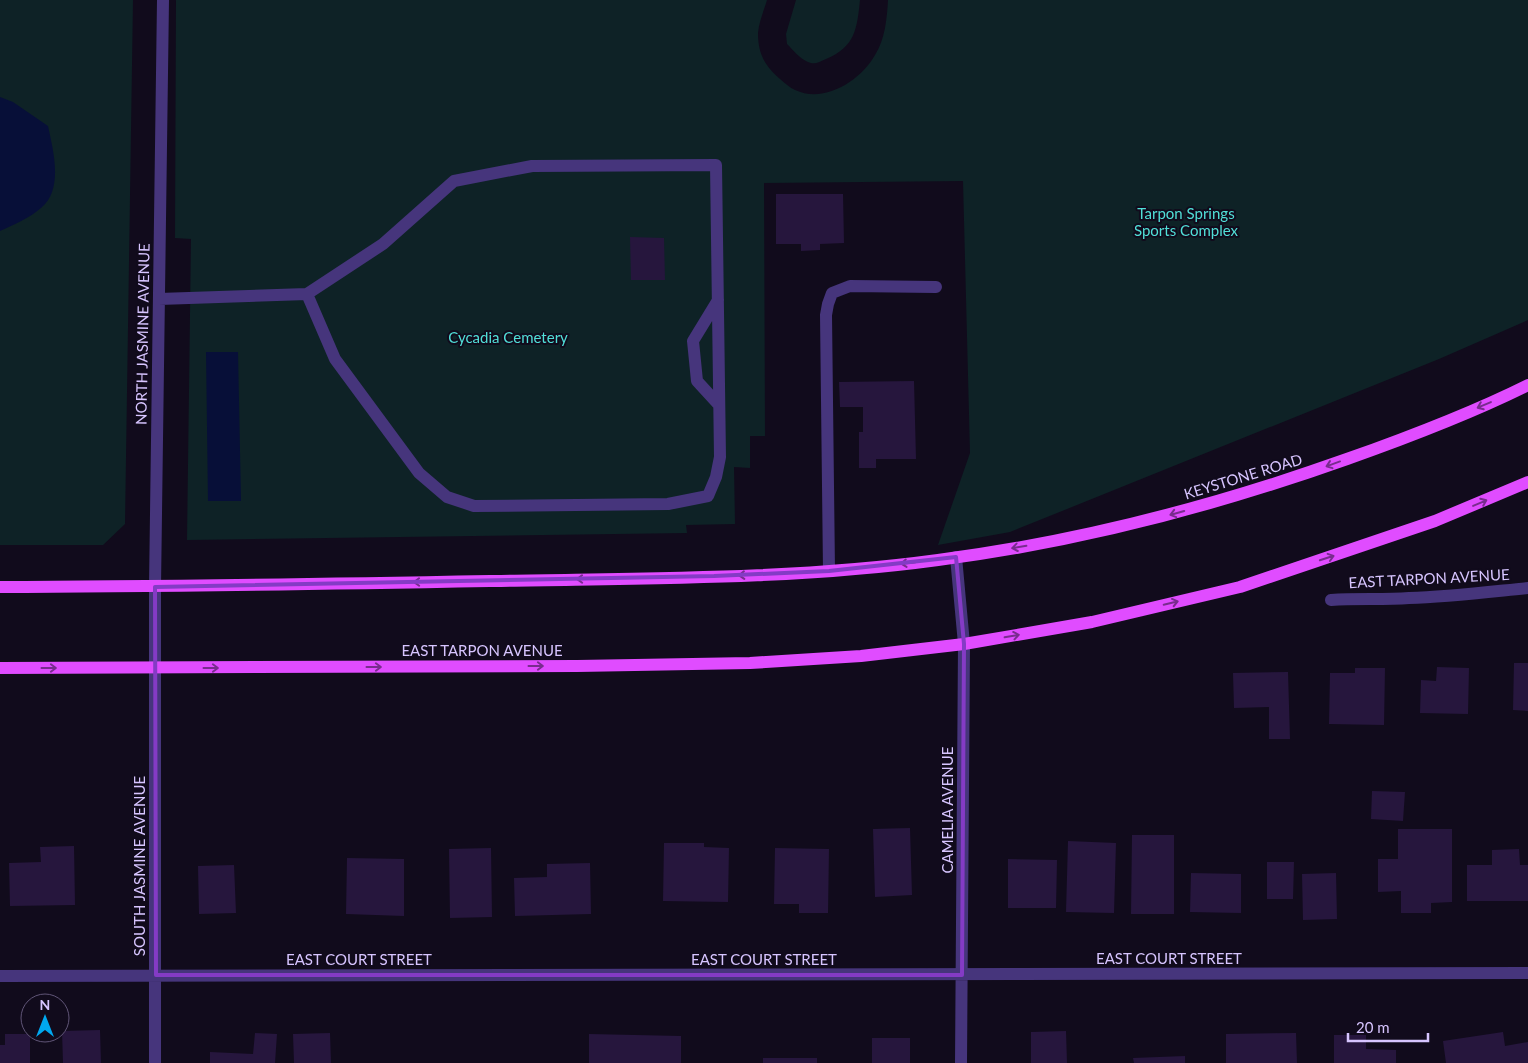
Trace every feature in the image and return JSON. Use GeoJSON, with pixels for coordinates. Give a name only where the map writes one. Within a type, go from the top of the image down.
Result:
{"type":"FeatureCollection","features":[{"type":"Feature","properties":{"kind":"main road","name":"KEYSTONE ROAD"},"geometry":{"type":"LineString","coordinates":[[956,557],[1051,542],[1169,515],[1276,485],[1395,442],[1502,398],[1528,385]]}},
{"type":"Feature","properties":{"kind":"main road"},"geometry":{"type":"LineString","coordinates":[[964,644],[1092,622],[1240,587],[1435,521],[1528,482]]}},
{"type":"Feature","properties":{"kind":"main road"},"geometry":{"type":"LineString","coordinates":[[0,587],[155,587],[704,576],[829,571],[956,557]]}},
{"type":"Feature","properties":{"kind":"main road","name":"EAST TARPON AVENUE"},"geometry":{"type":"LineString","coordinates":[[0,668],[577,666],[750,662],[861,656],[964,644]]}},
{"type":"Feature","properties":{"kind":"street","name":"NORTH JASMINE AVENUE"},"geometry":{"type":"LineString","coordinates":[[155,668],[163,0]]}},
{"type":"Feature","properties":{"kind":"street"},"geometry":{"type":"LineString","coordinates":[[159,299],[306,294],[383,244],[454,181],[532,166],[716,165],[720,458],[716,478],[708,496],[668,504],[474,506],[447,497],[419,474],[335,359],[306,294]]}},
{"type":"Feature","properties":{"kind":"street"},"geometry":{"type":"LineString","coordinates":[[829,571],[826,315],[832,293],[850,286],[936,287]]}},
{"type":"Feature","properties":{"kind":"street"},"geometry":{"type":"LineString","coordinates":[[718,300],[693,341],[697,381],[719,405]]}},
{"type":"Feature","properties":{"kind":"street","name":"CAMELIA AVENUE"},"geometry":{"type":"LineString","coordinates":[[956,557],[964,644],[961,1063]]}},
{"type":"Feature","properties":{"kind":"street","name":"EAST TARPON AVENUE"},"geometry":{"type":"LineString","coordinates":[[1331,600],[1436,597],[1528,588]]}},
{"type":"Feature","properties":{"kind":"street","name":"SOUTH JASMINE AVENUE"},"geometry":{"type":"LineString","coordinates":[[154,1063],[156,975],[155,668]]}},
{"type":"Feature","properties":{"kind":"street","name":"EAST COURT STREET"},"geometry":{"type":"LineString","coordinates":[[0,976],[1528,974]]}},
{"type":"Feature","properties":{"kind":"highlighted area"},"geometry":{"type":"Polygon","coordinates":[[[956,557],[964,644],[962,975],[156,975],[155,587],[714,576],[829,571],[956,557]]]}},
{"type":"Feature","properties":{"kind":"green space"},"geometry":{"type":"Polygon","coordinates":[[[0,0],[133,0],[125,524],[103,545],[0,545],[0,0]]]}},
{"type":"Feature","properties":{"kind":"green space","name":"Tarpon Springs Sports Complex"},"geometry":{"type":"Polygon","coordinates":[[[176,0],[767,0],[758,33],[759,47],[763,59],[775,74],[791,88],[806,94],[818,94],[830,92],[841,87],[861,73],[869,64],[883,36],[888,0],[1528,0],[1528,320],[1439,359],[1010,532],[938,545],[970,453],[963,181],[764,183],[765,436],[750,436],[750,468],[734,467],[735,524],[686,525],[687,533],[187,540],[191,239],[175,238],[176,0]]]}},
{"type":"Feature","properties":{"kind":"green space"},"geometry":{"type":"Polygon","coordinates":[[[796,0],[860,0],[856,28],[849,43],[836,54],[817,63],[805,61],[799,57],[787,44],[786,34],[796,0]]]}},
{"type":"Feature","properties":{"kind":"shaded area"},"geometry":{"type":"Polygon","coordinates":[[[0,97],[13,102],[48,126],[54,157],[55,180],[48,200],[41,208],[32,215],[0,231],[0,97]]]}},
{"type":"Feature","properties":{"kind":"shaded area"},"geometry":{"type":"Polygon","coordinates":[[[206,352],[238,352],[241,501],[208,501],[206,352]]]}},
{"type":"Feature","properties":{"kind":"building"},"geometry":{"type":"Polygon","coordinates":[[[776,194],[843,194],[844,243],[820,244],[820,250],[801,251],[801,244],[776,244],[776,194]]]}},
{"type":"Feature","properties":{"kind":"building"},"geometry":{"type":"Polygon","coordinates":[[[630,237],[664,238],[665,280],[631,280],[630,237]]]}},
{"type":"Feature","properties":{"kind":"building"},"geometry":{"type":"Polygon","coordinates":[[[914,381],[916,459],[876,459],[876,468],[859,468],[859,432],[863,432],[863,407],[840,407],[839,382],[914,381]]]}},
{"type":"Feature","properties":{"kind":"building"},"geometry":{"type":"Polygon","coordinates":[[[1514,663],[1528,663],[1528,711],[1513,710],[1514,663]]]}},
{"type":"Feature","properties":{"kind":"building"},"geometry":{"type":"Polygon","coordinates":[[[1437,667],[1469,668],[1468,714],[1420,713],[1421,680],[1436,681],[1437,667]]]}},
{"type":"Feature","properties":{"kind":"building"},"geometry":{"type":"Polygon","coordinates":[[[1355,668],[1385,668],[1384,725],[1329,724],[1330,673],[1355,673],[1355,668]]]}},
{"type":"Feature","properties":{"kind":"building"},"geometry":{"type":"Polygon","coordinates":[[[1288,672],[1290,739],[1269,739],[1269,707],[1234,708],[1233,673],[1288,672]]]}},
{"type":"Feature","properties":{"kind":"building"},"geometry":{"type":"Polygon","coordinates":[[[1372,791],[1405,792],[1403,821],[1371,819],[1372,791]]]}},
{"type":"Feature","properties":{"kind":"building"},"geometry":{"type":"Polygon","coordinates":[[[910,828],[912,895],[875,897],[873,829],[910,828]]]}},
{"type":"Feature","properties":{"kind":"building"},"geometry":{"type":"Polygon","coordinates":[[[1398,829],[1452,829],[1452,902],[1431,903],[1431,913],[1401,913],[1401,891],[1378,892],[1378,859],[1398,859],[1398,829]]]}},
{"type":"Feature","properties":{"kind":"building"},"geometry":{"type":"Polygon","coordinates":[[[1132,835],[1174,835],[1174,914],[1131,914],[1132,835]]]}},
{"type":"Feature","properties":{"kind":"building"},"geometry":{"type":"Polygon","coordinates":[[[1068,841],[1116,843],[1114,913],[1066,912],[1068,841]]]}},
{"type":"Feature","properties":{"kind":"building"},"geometry":{"type":"Polygon","coordinates":[[[664,843],[704,843],[704,847],[729,848],[728,902],[663,901],[664,843]]]}},
{"type":"Feature","properties":{"kind":"building"},"geometry":{"type":"Polygon","coordinates":[[[74,846],[75,905],[10,906],[9,863],[41,862],[40,847],[74,846]]]}},
{"type":"Feature","properties":{"kind":"building"},"geometry":{"type":"Polygon","coordinates":[[[491,848],[492,917],[450,918],[449,849],[491,848]]]}},
{"type":"Feature","properties":{"kind":"building"},"geometry":{"type":"Polygon","coordinates":[[[775,848],[829,849],[828,913],[799,913],[799,904],[774,904],[775,848]]]}},
{"type":"Feature","properties":{"kind":"building"},"geometry":{"type":"Polygon","coordinates":[[[1519,849],[1520,865],[1528,865],[1528,901],[1467,901],[1467,865],[1492,865],[1492,850],[1519,849]]]}},
{"type":"Feature","properties":{"kind":"building"},"geometry":{"type":"Polygon","coordinates":[[[347,858],[404,859],[404,916],[346,914],[347,858]]]}},
{"type":"Feature","properties":{"kind":"building"},"geometry":{"type":"Polygon","coordinates":[[[1008,859],[1057,860],[1056,908],[1008,908],[1008,859]]]}},
{"type":"Feature","properties":{"kind":"building"},"geometry":{"type":"Polygon","coordinates":[[[1267,862],[1294,862],[1293,899],[1267,899],[1267,862]]]}},
{"type":"Feature","properties":{"kind":"building"},"geometry":{"type":"Polygon","coordinates":[[[590,863],[591,914],[515,916],[514,878],[547,877],[547,864],[590,863]]]}},
{"type":"Feature","properties":{"kind":"building"},"geometry":{"type":"Polygon","coordinates":[[[234,865],[236,913],[199,914],[198,866],[234,865]]]}},
{"type":"Feature","properties":{"kind":"building"},"geometry":{"type":"Polygon","coordinates":[[[1191,873],[1241,874],[1241,913],[1190,912],[1191,873]]]}},
{"type":"Feature","properties":{"kind":"building"},"geometry":{"type":"Polygon","coordinates":[[[1336,873],[1337,919],[1303,920],[1302,874],[1336,873]]]}},
{"type":"Feature","properties":{"kind":"building"},"geometry":{"type":"Polygon","coordinates":[[[100,1030],[101,1063],[63,1063],[62,1043],[70,1043],[70,1031],[100,1030]]]}},
{"type":"Feature","properties":{"kind":"building"},"geometry":{"type":"Polygon","coordinates":[[[1066,1031],[1067,1063],[1031,1063],[1031,1032],[1066,1031]]]}},
{"type":"Feature","properties":{"kind":"building"},"geometry":{"type":"Polygon","coordinates":[[[1503,1032],[1505,1046],[1528,1042],[1528,1063],[1446,1063],[1443,1041],[1503,1032]]]}},
{"type":"Feature","properties":{"kind":"building"},"geometry":{"type":"Polygon","coordinates":[[[255,1033],[277,1034],[275,1063],[210,1063],[210,1052],[253,1054],[255,1033]]]}},
{"type":"Feature","properties":{"kind":"building"},"geometry":{"type":"Polygon","coordinates":[[[330,1033],[331,1063],[294,1063],[293,1034],[330,1033]]]}},
{"type":"Feature","properties":{"kind":"building"},"geometry":{"type":"Polygon","coordinates":[[[1296,1033],[1297,1063],[1226,1063],[1226,1034],[1296,1033]]]}},
{"type":"Feature","properties":{"kind":"building"},"geometry":{"type":"Polygon","coordinates":[[[5,1034],[20,1034],[20,1043],[30,1043],[30,1063],[0,1063],[0,1045],[5,1045],[5,1034]]]}},
{"type":"Feature","properties":{"kind":"building"},"geometry":{"type":"Polygon","coordinates":[[[589,1034],[681,1036],[681,1063],[589,1063],[589,1034]]]}},
{"type":"Feature","properties":{"kind":"building"},"geometry":{"type":"Polygon","coordinates":[[[1334,1035],[1366,1035],[1366,1049],[1396,1050],[1396,1063],[1334,1063],[1334,1035]]]}},
{"type":"Feature","properties":{"kind":"building"},"geometry":{"type":"Polygon","coordinates":[[[872,1038],[910,1038],[910,1063],[872,1063],[872,1038]]]}},
{"type":"Feature","properties":{"kind":"building"},"geometry":{"type":"Polygon","coordinates":[[[1185,1056],[1185,1063],[1134,1063],[1133,1058],[1185,1056]]]}},
{"type":"Feature","properties":{"kind":"building"},"geometry":{"type":"Polygon","coordinates":[[[763,1058],[817,1058],[817,1063],[763,1063],[763,1058]]]}},
{"type":"Feature","properties":{"kind":"park label","name":"Cycadia Cemetery"},"geometry":{"type":"Point","coordinates":[508,337]}}]}
